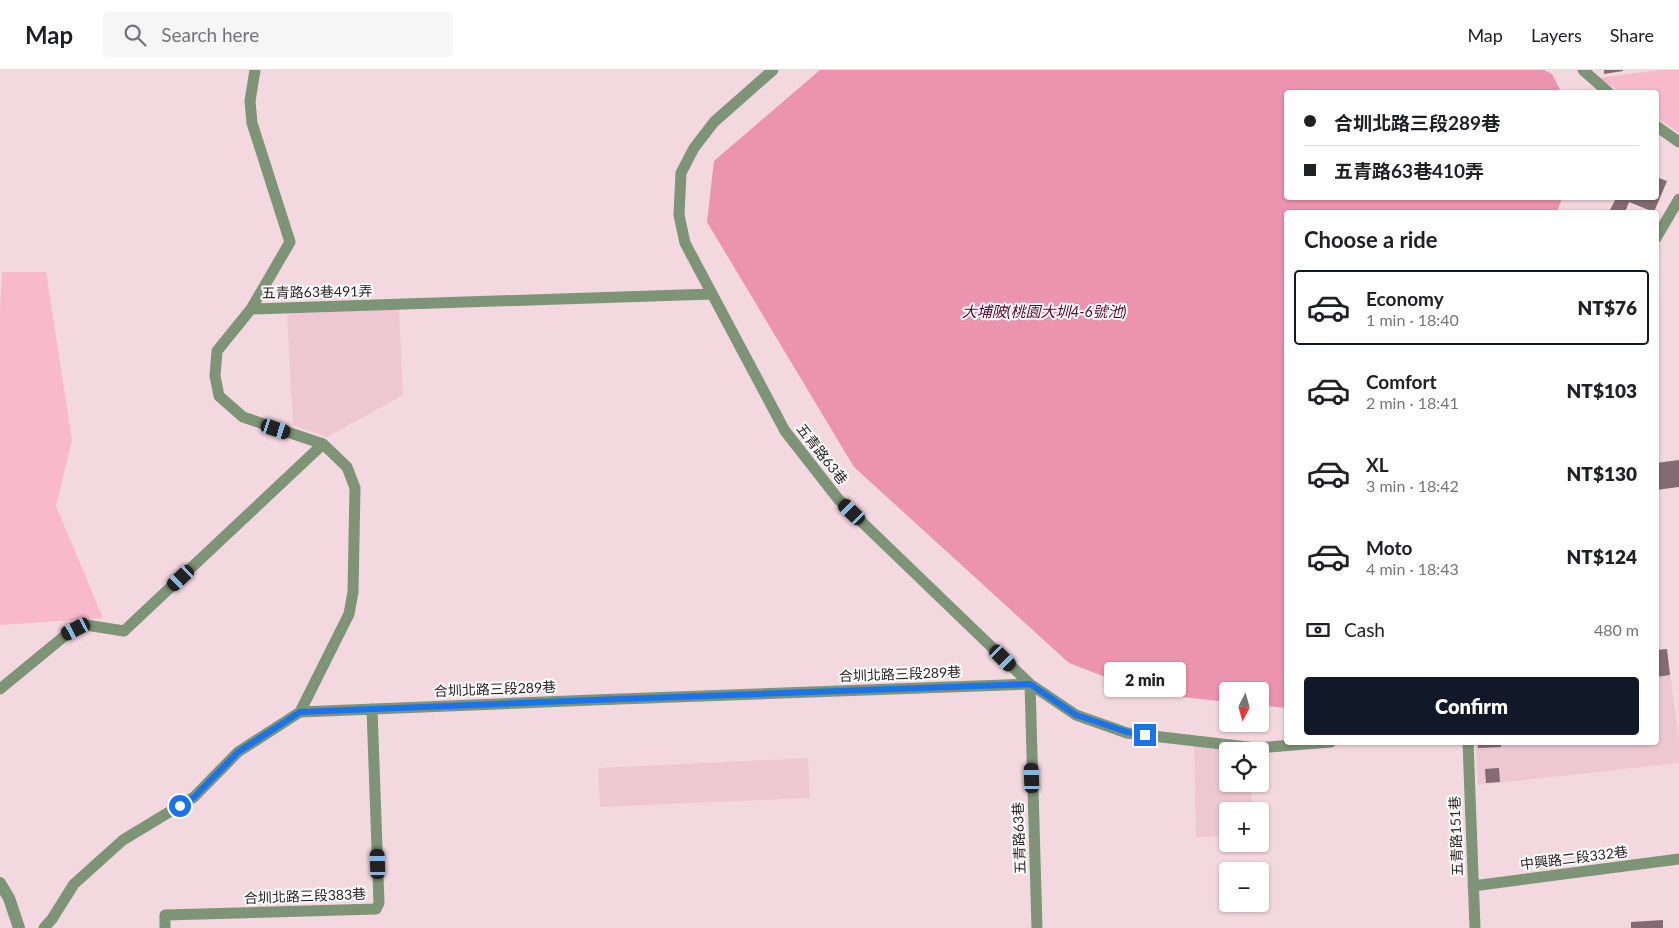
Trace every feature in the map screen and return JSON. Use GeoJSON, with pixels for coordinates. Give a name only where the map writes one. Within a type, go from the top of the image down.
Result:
{"type":"FeatureCollection","features":[{"type":"Feature","properties":{"kind":"street"},"geometry":{"type":"LineString","coordinates":[[251,309],[290,242],[252,123],[250,101],[255,70]]}},
{"type":"Feature","properties":{"kind":"street","name":"五青路63巷"},"geometry":{"type":"LineString","coordinates":[[773,70],[714,122],[694,148],[681,173],[679,215],[685,243],[785,431],[839,500],[1030,684],[1037,928]]}},
{"type":"Feature","properties":{"kind":"street"},"geometry":{"type":"LineString","coordinates":[[1583,70],[1606,90]]}},
{"type":"Feature","properties":{"kind":"street"},"geometry":{"type":"LineString","coordinates":[[1659,128],[1679,142]]}},
{"type":"Feature","properties":{"kind":"street"},"geometry":{"type":"LineString","coordinates":[[1659,233],[1679,199]]}},
{"type":"Feature","properties":{"kind":"street","name":"五青路63巷491弄"},"geometry":{"type":"LineString","coordinates":[[300,712],[349,614],[353,592],[355,554],[355,488],[347,467],[323,444],[243,417],[219,396],[215,376],[218,351],[251,309],[712,294]]}},
{"type":"Feature","properties":{"kind":"street"},"geometry":{"type":"LineString","coordinates":[[0,689],[67,634],[86,624],[124,631],[323,444]]}},
{"type":"Feature","properties":{"kind":"street"},"geometry":{"type":"LineString","coordinates":[[1030,684],[1076,715],[1127,732],[1256,748],[1294,745]]}},
{"type":"Feature","properties":{"kind":"street","name":"合圳北路三段289巷"},"geometry":{"type":"LineString","coordinates":[[300,712],[1030,684]]}},
{"type":"Feature","properties":{"kind":"street","name":"合圳北路三段383巷"},"geometry":{"type":"LineString","coordinates":[[165,928],[165,916],[376,909],[380,904],[372,709]]}},
{"type":"Feature","properties":{"kind":"street"},"geometry":{"type":"LineString","coordinates":[[44,928],[52,919],[74,884],[124,840],[194,797],[238,752],[300,712]]}},
{"type":"Feature","properties":{"kind":"street","name":"五青路151巷"},"geometry":{"type":"LineString","coordinates":[[1468,745],[1475,928]]}},
{"type":"Feature","properties":{"kind":"street","name":"中興路二段332巷"},"geometry":{"type":"LineString","coordinates":[[1473,886],[1679,859]]}},
{"type":"Feature","properties":{"kind":"street"},"geometry":{"type":"LineString","coordinates":[[0,883],[9,898],[19,928]]}},
{"type":"Feature","properties":{"kind":"shaded area"},"geometry":{"type":"Polygon","coordinates":[[[1659,70],[1679,70],[1679,133],[1659,119],[1659,90],[1618,90],[1599,78],[1659,70]]]}},
{"type":"Feature","properties":{"kind":"shaded area"},"geometry":{"type":"Polygon","coordinates":[[[2,272],[46,272],[72,440],[56,506],[103,618],[0,625],[0,308],[2,272]]]}},
{"type":"Feature","properties":{"kind":"shaded area"},"geometry":{"type":"Polygon","coordinates":[[[399,309],[403,395],[327,437],[293,425],[287,314],[399,309]]]}},
{"type":"Feature","properties":{"kind":"shaded area"},"geometry":{"type":"Polygon","coordinates":[[[1667,649],[1679,744],[1679,763],[1478,785],[1476,745],[1659,745],[1659,650],[1667,649]]]}},
{"type":"Feature","properties":{"kind":"shaded area"},"geometry":{"type":"Polygon","coordinates":[[[1194,741],[1219,745],[1219,792],[1251,792],[1252,802],[1219,802],[1219,836],[1196,837],[1194,741]]]}},
{"type":"Feature","properties":{"kind":"shaded area"},"geometry":{"type":"Polygon","coordinates":[[[808,758],[810,798],[600,807],[598,768],[808,758]]]}},
{"type":"Feature","properties":{"kind":"water","name":"大埔陂(桃園大圳4-6號池)"},"geometry":{"type":"Polygon","coordinates":[[[820,70],[1544,70],[1552,74],[1560,90],[1284,90],[1284,200],[1561,200],[1558,210],[1284,210],[1284,708],[1269,706],[1269,682],[1219,682],[1219,701],[1147,693],[1069,663],[854,467],[707,222],[714,161],[820,70]]]}},
{"type":"Feature","properties":{"kind":"building"},"geometry":{"type":"Polygon","coordinates":[[[1604,70],[1623,70],[1623,71],[1604,74],[1604,70]]]}},
{"type":"Feature","properties":{"kind":"building"},"geometry":{"type":"Polygon","coordinates":[[[1659,178],[1667,181],[1655,210],[1649,210],[1629,202],[1626,210],[1610,210],[1615,200],[1659,200],[1659,178]]]}},
{"type":"Feature","properties":{"kind":"building"},"geometry":{"type":"Polygon","coordinates":[[[1679,460],[1679,487],[1659,490],[1659,463],[1679,460]]]}},
{"type":"Feature","properties":{"kind":"building"},"geometry":{"type":"Polygon","coordinates":[[[1667,649],[1670,675],[1659,677],[1659,650],[1667,649]]]}},
{"type":"Feature","properties":{"kind":"building"},"geometry":{"type":"Polygon","coordinates":[[[1478,745],[1501,745],[1501,747],[1478,748],[1478,745]]]}},
{"type":"Feature","properties":{"kind":"building"},"geometry":{"type":"Polygon","coordinates":[[[1499,768],[1500,782],[1486,783],[1485,769],[1499,768]]]}},
{"type":"Feature","properties":{"kind":"building"},"geometry":{"type":"Polygon","coordinates":[[[1663,920],[1663,928],[1631,928],[1631,922],[1663,920]]]}},
{"type":"Feature","properties":{"kind":"route"},"geometry":{"type":"LineString","coordinates":[[180,806],[194,797],[238,752],[300,712],[1030,684],[1076,715],[1127,732],[1145,735]]}}]}
